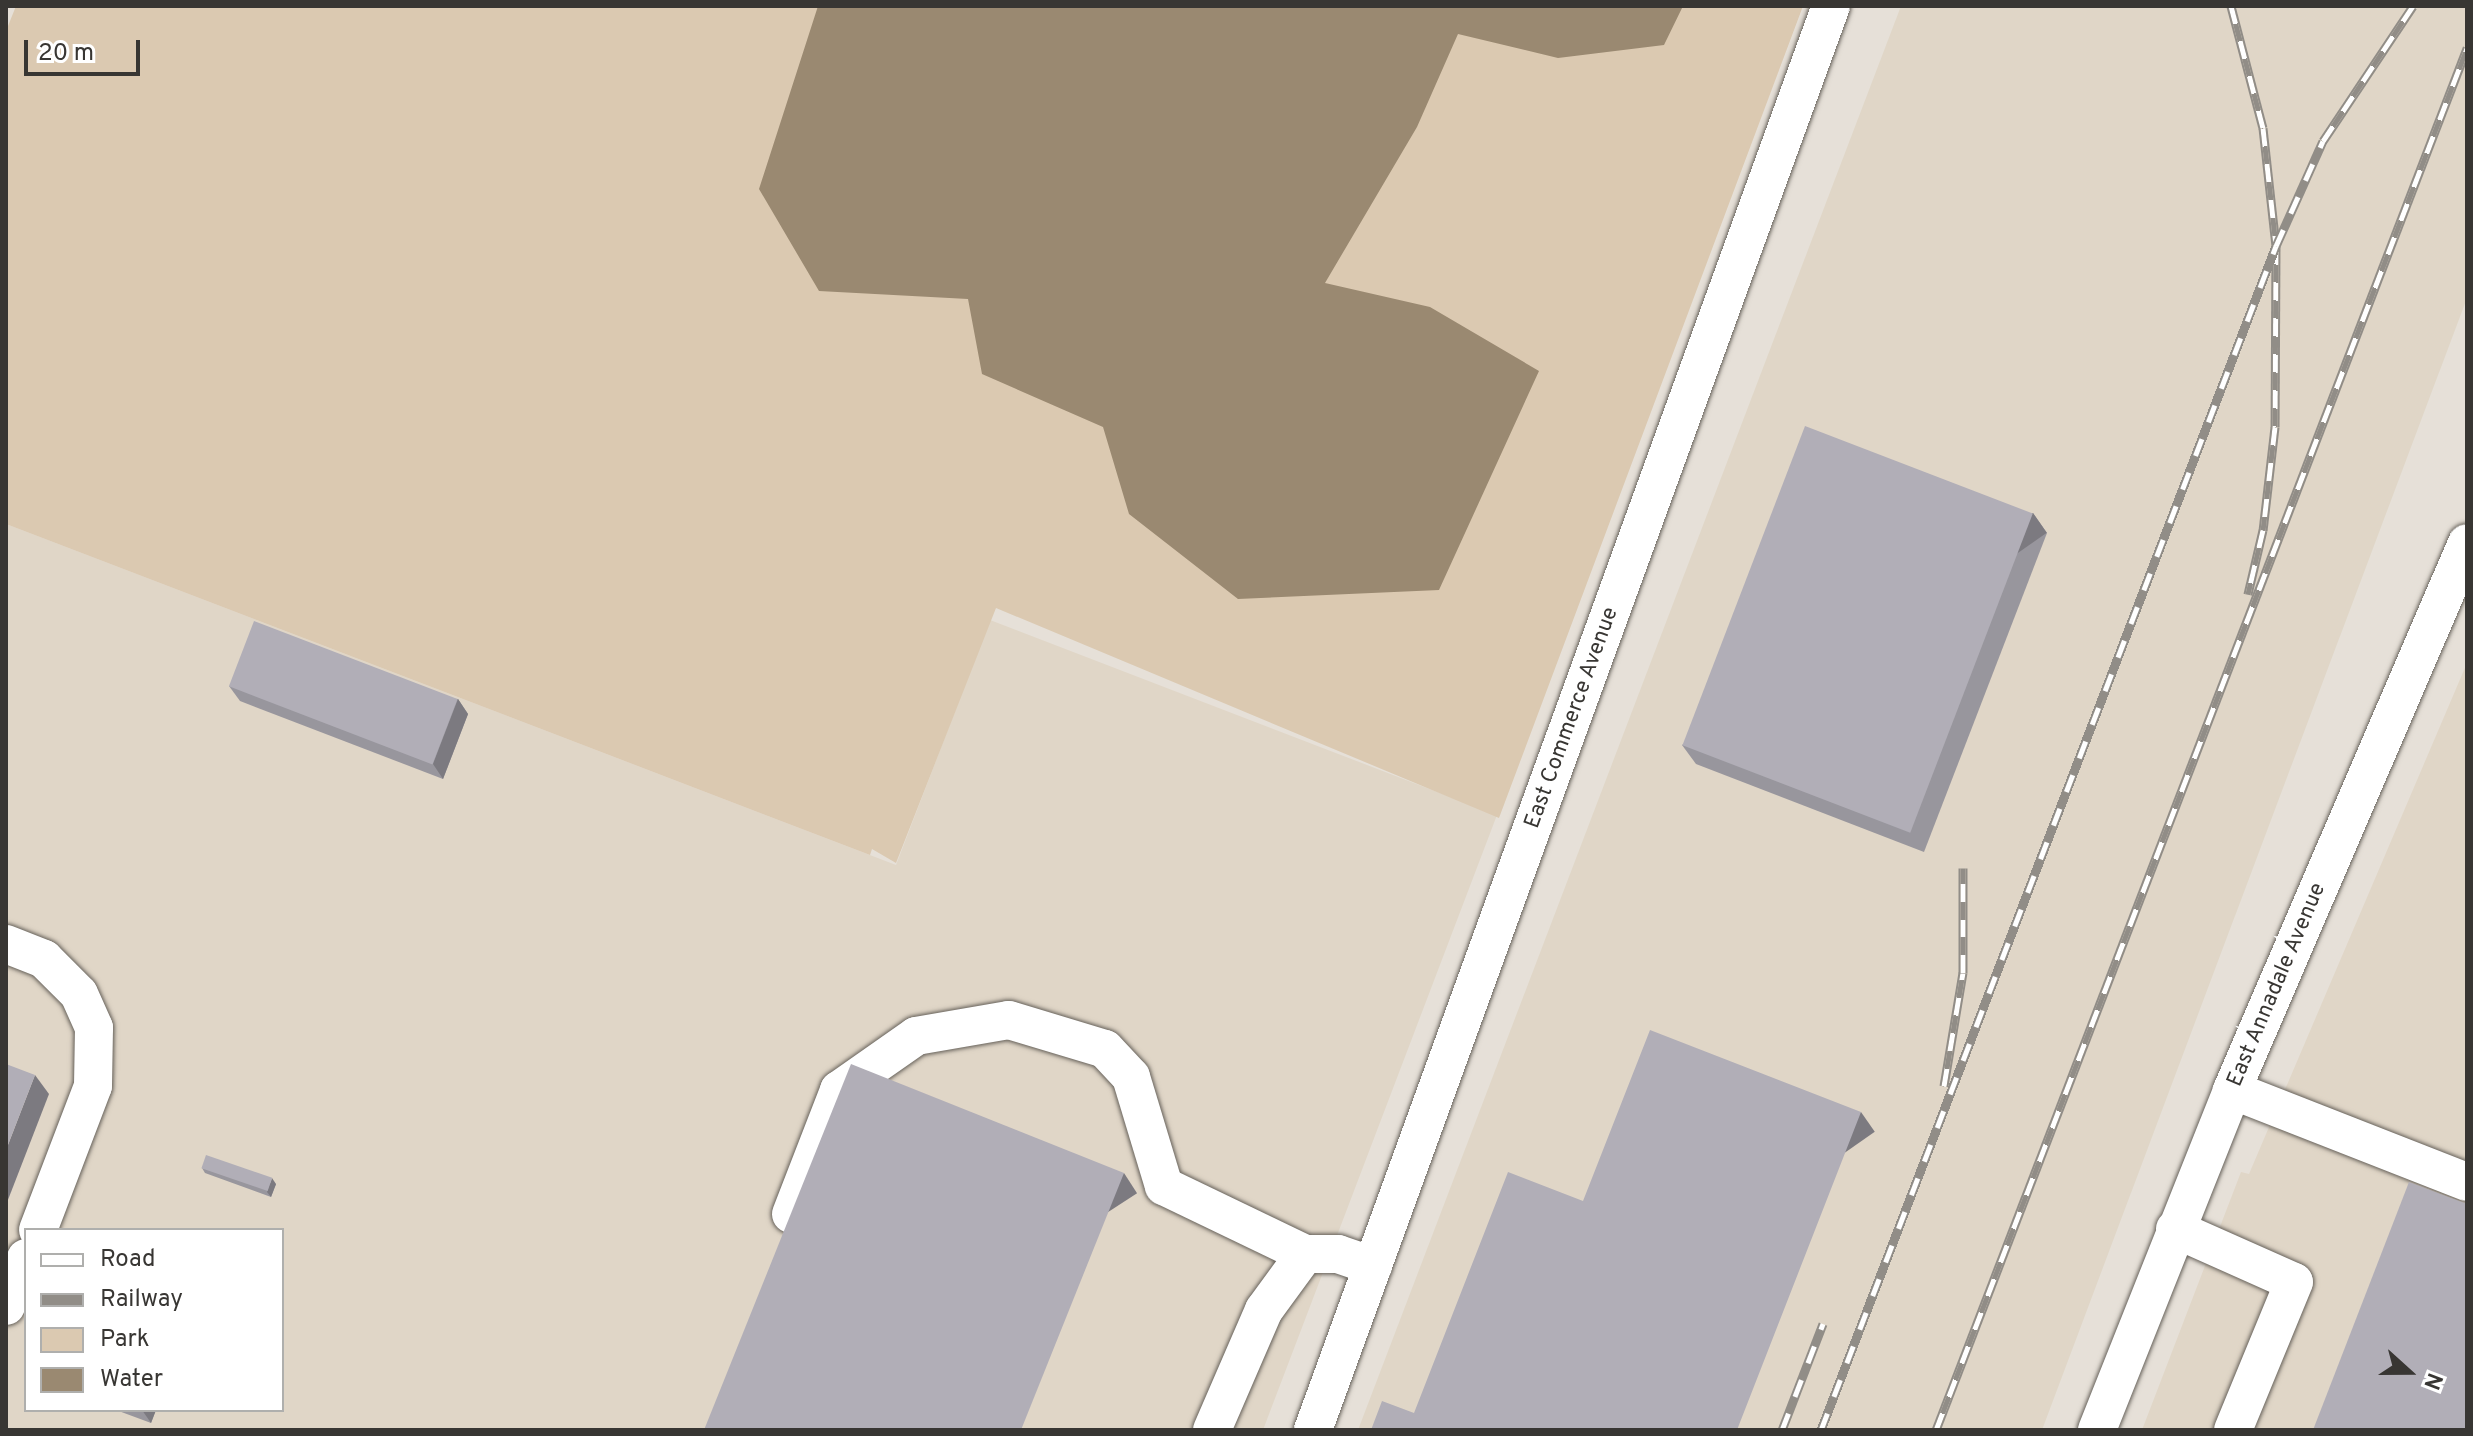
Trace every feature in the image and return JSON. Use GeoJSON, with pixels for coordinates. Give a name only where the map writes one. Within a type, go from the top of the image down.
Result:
{"type":"FeatureCollection","features":[{"type":"Feature","properties":{"kind":"street","name":"East Commerce Avenue"},"geometry":{"type":"LineString","coordinates":[[1313,1430],[1831,6]]}},
{"type":"Feature","properties":{"kind":"street","name":"East Annadale Avenue"},"geometry":{"type":"LineString","coordinates":[[2097,1430],[2232,1090],[2467,543]]}},
{"type":"Feature","properties":{"kind":"street"},"geometry":{"type":"LineString","coordinates":[[6,944],[44,959],[79,994],[94,1028],[93,1086],[39,1228]]}},
{"type":"Feature","properties":{"kind":"street"},"geometry":{"type":"LineString","coordinates":[[778,1248],[839,1090],[916,1036],[1009,1020],[1105,1049],[1131,1077],[1164,1186],[1305,1254],[1338,1254],[1373,1266]]}},
{"type":"Feature","properties":{"kind":"street"},"geometry":{"type":"LineString","coordinates":[[2232,1090],[2467,1182]]}},
{"type":"Feature","properties":{"kind":"street"},"geometry":{"type":"LineString","coordinates":[[2175,1229],[2294,1282],[2233,1430]]}},
{"type":"Feature","properties":{"kind":"street"},"geometry":{"type":"LineString","coordinates":[[1212,1430],[1264,1310],[1305,1254]]}},
{"type":"Feature","properties":{"kind":"street"},"geometry":{"type":"LineString","coordinates":[[6,1306],[24,1263]]}},
{"type":"Feature","properties":{"kind":"shaded area"},"geometry":{"type":"Polygon","coordinates":[[[1901,6],[2467,6],[2467,298],[2042,1430],[1358,1430],[1901,6]]]}},
{"type":"Feature","properties":{"kind":"shaded area"},"geometry":{"type":"Polygon","coordinates":[[[6,524],[896,865],[990,620],[1497,815],[1263,1430],[6,1430],[6,524]]]}},
{"type":"Feature","properties":{"kind":"shaded area"},"geometry":{"type":"Polygon","coordinates":[[[2467,663],[2467,1430],[2142,1430],[2241,1172],[2249,1174],[2467,663]]]}},
{"type":"Feature","properties":{"kind":"green space"},"geometry":{"type":"Polygon","coordinates":[[[16,6],[1803,6],[1499,818],[996,608],[896,863],[872,849],[870,855],[6,524],[6,31],[16,6]]]}},
{"type":"Feature","properties":{"kind":"water"},"geometry":{"type":"Polygon","coordinates":[[[818,6],[1683,6],[1664,45],[1558,58],[1458,34],[1417,127],[1325,283],[1430,307],[1539,371],[1439,590],[1238,599],[1129,514],[1103,427],[982,374],[968,299],[819,291],[759,189],[818,6]]]}},
{"type":"Feature","properties":{"kind":"building"},"geometry":{"type":"Polygon","coordinates":[[[1805,426],[2033,513],[1910,833],[1682,745],[1805,426]]]}},
{"type":"Feature","properties":{"kind":"building"},"geometry":{"type":"Polygon","coordinates":[[[254,621],[458,699],[432,764],[229,686],[254,621]]]}},
{"type":"Feature","properties":{"kind":"building"},"geometry":{"type":"Polygon","coordinates":[[[1650,1030],[1861,1112],[1737,1430],[1371,1430],[1382,1401],[1414,1413],[1508,1172],[1583,1201],[1650,1030]]]}},
{"type":"Feature","properties":{"kind":"building"},"geometry":{"type":"Polygon","coordinates":[[[6,1064],[35,1075],[6,1150],[6,1064]]]}},
{"type":"Feature","properties":{"kind":"building"},"geometry":{"type":"Polygon","coordinates":[[[851,1064],[1124,1173],[1021,1430],[704,1430],[851,1064]]]}},
{"type":"Feature","properties":{"kind":"building"},"geometry":{"type":"Polygon","coordinates":[[[206,1155],[272,1178],[268,1191],[201,1168],[206,1155]]]}},
{"type":"Feature","properties":{"kind":"building"},"geometry":{"type":"Polygon","coordinates":[[[2409,1182],[2467,1204],[2467,1430],[2313,1430],[2409,1182]]]}},
{"type":"Feature","properties":{"kind":"railway"},"geometry":{"type":"LineString","coordinates":[[2231,6],[2263,128],[2276,246],[2275,427],[2263,530],[2248,594]]}},
{"type":"Feature","properties":{"kind":"railway"},"geometry":{"type":"LineString","coordinates":[[1821,1430],[2276,246],[2323,141],[2413,6]]}},
{"type":"Feature","properties":{"kind":"railway"},"geometry":{"type":"LineString","coordinates":[[1936,1430],[2467,48]]}},
{"type":"Feature","properties":{"kind":"railway"},"geometry":{"type":"LineString","coordinates":[[1944,1086],[1963,973],[1963,868]]}},
{"type":"Feature","properties":{"kind":"railway"},"geometry":{"type":"LineString","coordinates":[[1782,1430],[1823,1324]]}}]}
